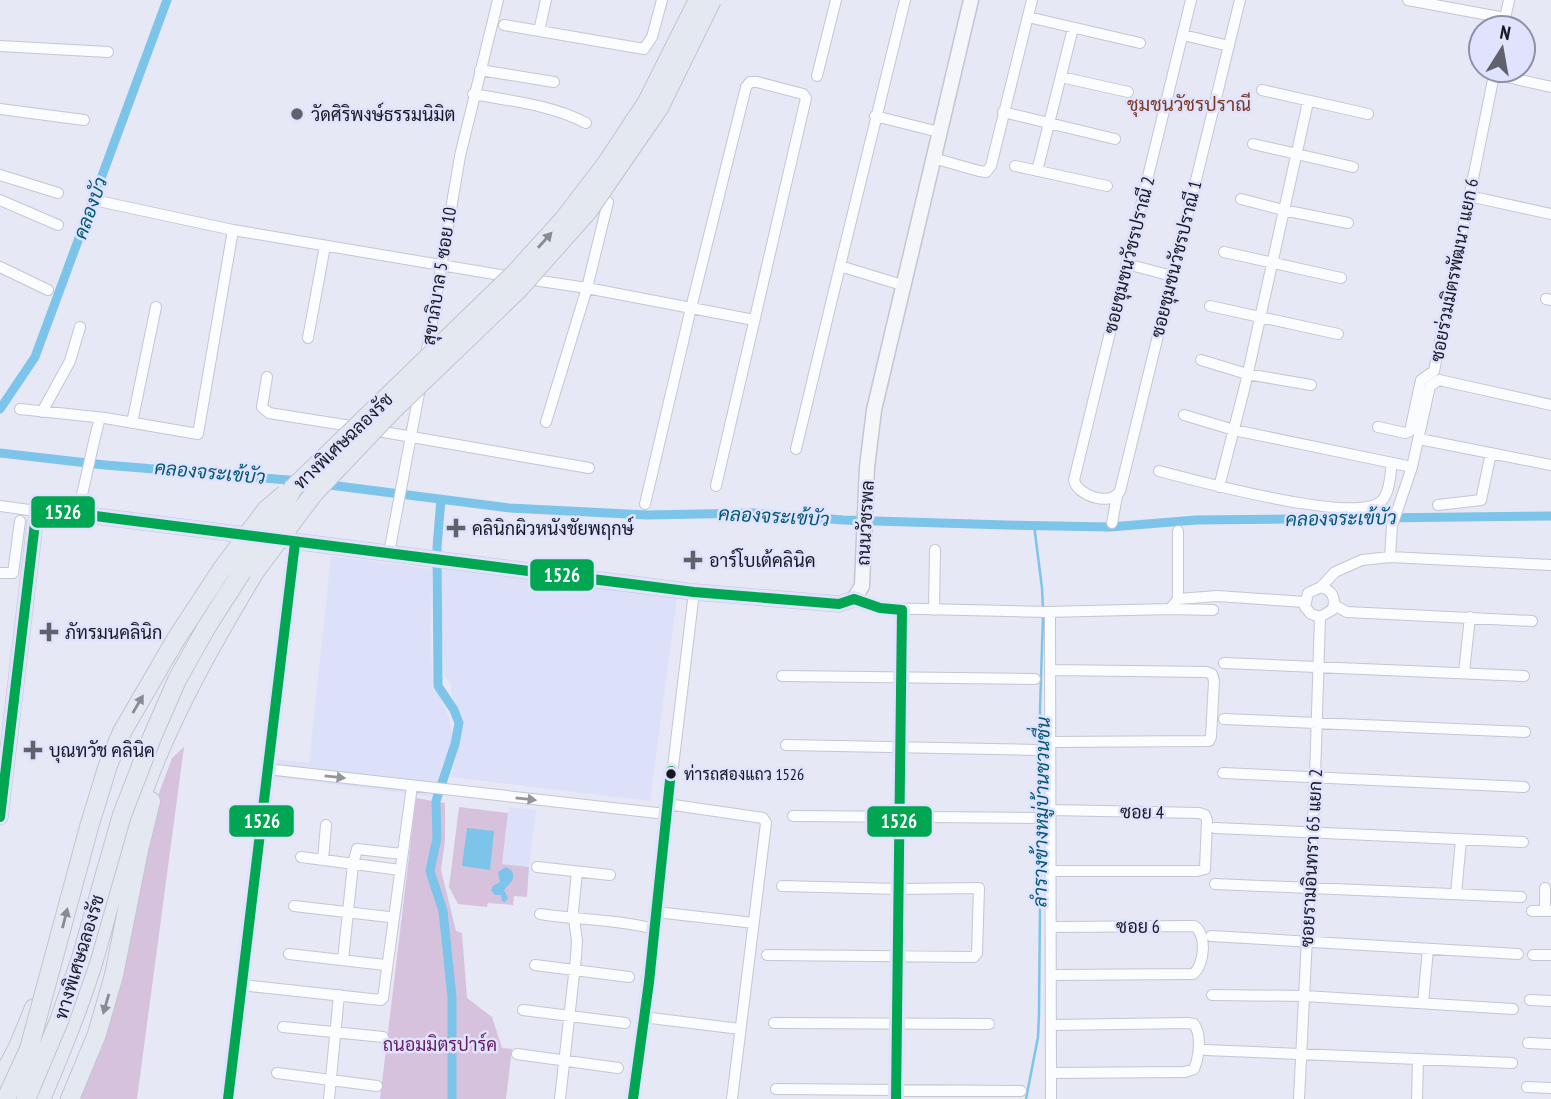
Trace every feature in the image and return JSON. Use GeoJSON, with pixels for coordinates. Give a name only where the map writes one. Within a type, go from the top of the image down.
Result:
{"type":"FeatureCollection","features":[{"type":"Feature","properties":{"kind":"highway","name":"ทางพิเศษฉลองรัช"},"geometry":{"type":"LineString","coordinates":[[26,1099],[59,1021],[81,958],[122,815],[177,680],[206,628],[293,488],[514,274],[563,220],[606,164],[647,102],[698,0]]}},
{"type":"Feature","properties":{"kind":"highway","name":"ทางพิเศษฉลองรัช"},"geometry":{"type":"LineString","coordinates":[[41,1099],[93,964],[134,817],[163,746],[218,632],[256,570],[315,492],[392,411],[518,290],[588,211],[659,108],[712,0]]}},
{"type":"Feature","properties":{"kind":"highway"},"geometry":{"type":"LineString","coordinates":[[6,1099],[29,1049],[89,827],[108,765],[122,732],[176,639],[222,569],[266,510],[293,488]]}},
{"type":"Feature","properties":{"kind":"highway"},"geometry":{"type":"LineString","coordinates":[[69,1099],[97,1034],[114,975],[138,850],[163,746]]}},
{"type":"Feature","properties":{"kind":"highway"},"geometry":{"type":"LineString","coordinates":[[0,1081],[18,1047],[54,959]]}},
{"type":"Feature","properties":{"kind":"main road","name":"ถนนวัชรพล"},"geometry":{"type":"LineString","coordinates":[[854,599],[862,586],[871,426],[971,0]]}},
{"type":"Feature","properties":{"kind":"main road"},"geometry":{"type":"LineString","coordinates":[[0,817],[35,523],[43,512],[48,510],[694,592],[839,604],[854,599]]}},
{"type":"Feature","properties":{"kind":"street","name":"สุขาภิบาล 5 ซอย 10"},"geometry":{"type":"LineString","coordinates":[[389,553],[429,342],[460,156],[498,0]]}},
{"type":"Feature","properties":{"kind":"street"},"geometry":{"type":"LineString","coordinates":[[539,31],[546,0]]}},
{"type":"Feature","properties":{"kind":"street"},"geometry":{"type":"LineString","coordinates":[[504,25],[644,49],[652,37],[662,0]]}},
{"type":"Feature","properties":{"kind":"street"},"geometry":{"type":"LineString","coordinates":[[817,76],[836,0]]}},
{"type":"Feature","properties":{"kind":"street"},"geometry":{"type":"LineString","coordinates":[[796,449],[905,0]]}},
{"type":"Feature","properties":{"kind":"street"},"geometry":{"type":"LineString","coordinates":[[933,158],[986,172],[991,166],[1032,0]]}},
{"type":"Feature","properties":{"kind":"street","name":"ซอยชุมชนวัชรปราณี 2"},"geometry":{"type":"LineString","coordinates":[[1117,496],[1110,499],[1082,494],[1074,480],[1191,0]]}},
{"type":"Feature","properties":{"kind":"street","name":"ซอยชุมชนวัชรปราณี 1"},"geometry":{"type":"LineString","coordinates":[[1112,523],[1240,0]]}},
{"type":"Feature","properties":{"kind":"street"},"geometry":{"type":"LineString","coordinates":[[1408,0],[1467,14]]}},
{"type":"Feature","properties":{"kind":"street"},"geometry":{"type":"LineString","coordinates":[[1028,17],[1140,43]]}},
{"type":"Feature","properties":{"kind":"street"},"geometry":{"type":"LineString","coordinates":[[1037,171],[1073,28]]}},
{"type":"Feature","properties":{"kind":"street"},"geometry":{"type":"LineString","coordinates":[[1183,35],[1228,47]]}},
{"type":"Feature","properties":{"kind":"street"},"geometry":{"type":"LineString","coordinates":[[0,46],[108,52]]}},
{"type":"Feature","properties":{"kind":"street"},"geometry":{"type":"LineString","coordinates":[[480,70],[554,82]]}},
{"type":"Feature","properties":{"kind":"street"},"geometry":{"type":"LineString","coordinates":[[1061,77],[1128,92]]}},
{"type":"Feature","properties":{"kind":"street"},"geometry":{"type":"LineString","coordinates":[[645,504],[746,87],[750,82],[757,82],[803,94],[806,98],[716,486]]}},
{"type":"Feature","properties":{"kind":"street","name":"ซอยร่วมมิตรพัฒนา แยก 6"},"geometry":{"type":"LineString","coordinates":[[1378,427],[1405,433],[1410,431],[1421,380],[1434,370],[1492,84]]}},
{"type":"Feature","properties":{"kind":"street"},"geometry":{"type":"LineString","coordinates":[[1262,90],[1368,114]]}},
{"type":"Feature","properties":{"kind":"street"},"geometry":{"type":"LineString","coordinates":[[473,94],[550,109],[586,123]]}},
{"type":"Feature","properties":{"kind":"street"},"geometry":{"type":"LineString","coordinates":[[1219,486],[1308,102]]}},
{"type":"Feature","properties":{"kind":"street"},"geometry":{"type":"LineString","coordinates":[[0,109],[84,120]]}},
{"type":"Feature","properties":{"kind":"street"},"geometry":{"type":"LineString","coordinates":[[1003,112],[1115,139]]}},
{"type":"Feature","properties":{"kind":"street"},"geometry":{"type":"LineString","coordinates":[[876,116],[939,132]]}},
{"type":"Feature","properties":{"kind":"street"},"geometry":{"type":"LineString","coordinates":[[1253,144],[1353,167]]}},
{"type":"Feature","properties":{"kind":"street"},"geometry":{"type":"LineString","coordinates":[[1015,166],[1107,186]]}},
{"type":"Feature","properties":{"kind":"street"},"geometry":{"type":"LineString","coordinates":[[0,175],[58,193]]}},
{"type":"Feature","properties":{"kind":"street"},"geometry":{"type":"LineString","coordinates":[[1469,196],[1551,214]]}},
{"type":"Feature","properties":{"kind":"street"},"geometry":{"type":"LineString","coordinates":[[1241,199],[1283,211],[1348,223]]}},
{"type":"Feature","properties":{"kind":"street"},"geometry":{"type":"LineString","coordinates":[[0,200],[58,225]]}},
{"type":"Feature","properties":{"kind":"street"},"geometry":{"type":"LineString","coordinates":[[103,202],[233,230],[587,288],[754,320]]}},
{"type":"Feature","properties":{"kind":"street"},"geometry":{"type":"LineString","coordinates":[[546,422],[587,288],[608,202]]}},
{"type":"Feature","properties":{"kind":"street"},"geometry":{"type":"LineString","coordinates":[[20,409],[199,433],[233,230]]}},
{"type":"Feature","properties":{"kind":"street"},"geometry":{"type":"LineString","coordinates":[[308,338],[325,246]]}},
{"type":"Feature","properties":{"kind":"street"},"geometry":{"type":"LineString","coordinates":[[1224,252],[1341,278]]}},
{"type":"Feature","properties":{"kind":"street"},"geometry":{"type":"LineString","coordinates":[[1127,264],[1172,276]]}},
{"type":"Feature","properties":{"kind":"street"},"geometry":{"type":"LineString","coordinates":[[840,266],[902,285]]}},
{"type":"Feature","properties":{"kind":"street"},"geometry":{"type":"LineString","coordinates":[[0,267],[48,290]]}},
{"type":"Feature","properties":{"kind":"street"},"geometry":{"type":"LineString","coordinates":[[1210,306],[1339,334]]}},
{"type":"Feature","properties":{"kind":"street"},"geometry":{"type":"LineString","coordinates":[[132,423],[156,307]]}},
{"type":"Feature","properties":{"kind":"street"},"geometry":{"type":"LineString","coordinates":[[42,412],[70,361],[80,327]]}},
{"type":"Feature","properties":{"kind":"street"},"geometry":{"type":"LineString","coordinates":[[1201,360],[1247,374],[1311,385]]}},
{"type":"Feature","properties":{"kind":"street"},"geometry":{"type":"LineString","coordinates":[[267,377],[262,407],[269,412],[589,468]]}},
{"type":"Feature","properties":{"kind":"street"},"geometry":{"type":"LineString","coordinates":[[1390,557],[1392,526],[1412,467],[1430,386],[1439,380],[1551,405]]}},
{"type":"Feature","properties":{"kind":"street"},"geometry":{"type":"LineString","coordinates":[[1184,415],[1234,430],[1412,467]]}},
{"type":"Feature","properties":{"kind":"street"},"geometry":{"type":"LineString","coordinates":[[77,514],[100,418]]}},
{"type":"Feature","properties":{"kind":"street"},"geometry":{"type":"LineString","coordinates":[[1419,439],[1551,465]]}},
{"type":"Feature","properties":{"kind":"street"},"geometry":{"type":"LineString","coordinates":[[1438,505],[1481,500],[1491,453]]}},
{"type":"Feature","properties":{"kind":"street"},"geometry":{"type":"LineString","coordinates":[[1159,471],[1219,486],[1342,508],[1372,506],[1381,502],[1386,495],[1392,463]]}},
{"type":"Feature","properties":{"kind":"street"},"geometry":{"type":"LineString","coordinates":[[0,506],[43,512]]}},
{"type":"Feature","properties":{"kind":"street"},"geometry":{"type":"LineString","coordinates":[[0,573],[13,573],[20,521]]}},
{"type":"Feature","properties":{"kind":"street"},"geometry":{"type":"LineString","coordinates":[[1170,610],[1178,598],[1178,531]]}},
{"type":"Feature","properties":{"kind":"street"},"geometry":{"type":"LineString","coordinates":[[228,1099],[295,543]]}},
{"type":"Feature","properties":{"kind":"street"},"geometry":{"type":"LineString","coordinates":[[934,550],[934,610]]}},
{"type":"Feature","properties":{"kind":"street"},"geometry":{"type":"LineString","coordinates":[[1321,587],[1330,592],[1334,605],[1329,614],[1320,617],[1311,614],[1305,602],[1308,593],[1321,587],[1335,572],[1362,560],[1390,557],[1551,565]]}},
{"type":"Feature","properties":{"kind":"street"},"geometry":{"type":"LineString","coordinates":[[633,1099],[694,592]]}},
{"type":"Feature","properties":{"kind":"street"},"geometry":{"type":"LineString","coordinates":[[1178,598],[1217,596],[1305,602]]}},
{"type":"Feature","properties":{"kind":"street"},"geometry":{"type":"LineString","coordinates":[[854,599],[880,608],[902,610],[1213,610]]}},
{"type":"Feature","properties":{"kind":"street"},"geometry":{"type":"LineString","coordinates":[[1334,605],[1347,612],[1532,621]]}},
{"type":"Feature","properties":{"kind":"street"},"geometry":{"type":"LineString","coordinates":[[896,1095],[902,610]]}},
{"type":"Feature","properties":{"kind":"street"},"geometry":{"type":"LineString","coordinates":[[1045,612],[1052,670],[1051,1099]]}},
{"type":"Feature","properties":{"kind":"street","name":"ซอยรามอินทรา 65 แยก 2"},"geometry":{"type":"LineString","coordinates":[[1299,1099],[1320,617]]}},
{"type":"Feature","properties":{"kind":"street"},"geometry":{"type":"LineString","coordinates":[[1464,672],[1470,617]]}},
{"type":"Feature","properties":{"kind":"street"},"geometry":{"type":"LineString","coordinates":[[1224,663],[1524,676]]}},
{"type":"Feature","properties":{"kind":"street"},"geometry":{"type":"LineString","coordinates":[[1052,670],[1212,674],[1209,741],[1052,743]]}},
{"type":"Feature","properties":{"kind":"street"},"geometry":{"type":"LineString","coordinates":[[782,676],[1035,679]]}},
{"type":"Feature","properties":{"kind":"street"},"geometry":{"type":"LineString","coordinates":[[1224,719],[1525,732]]}},
{"type":"Feature","properties":{"kind":"street"},"geometry":{"type":"LineString","coordinates":[[786,745],[1037,750]]}},
{"type":"Feature","properties":{"kind":"street"},"geometry":{"type":"LineString","coordinates":[[267,769],[444,790],[765,820],[732,1099]]}},
{"type":"Feature","properties":{"kind":"street"},"geometry":{"type":"LineString","coordinates":[[1223,773],[1524,787]]}},
{"type":"Feature","properties":{"kind":"street"},"geometry":{"type":"LineString","coordinates":[[241,985],[381,1000],[383,998],[412,786]]}},
{"type":"Feature","properties":{"kind":"street","name":"ซอย 4"},"geometry":{"type":"LineString","coordinates":[[1051,871],[1205,869],[1207,820],[1205,815],[1199,813],[1052,810]]}},
{"type":"Feature","properties":{"kind":"street"},"geometry":{"type":"LineString","coordinates":[[793,816],[1037,818]]}},
{"type":"Feature","properties":{"kind":"street"},"geometry":{"type":"LineString","coordinates":[[323,860],[327,825]]}},
{"type":"Feature","properties":{"kind":"street"},"geometry":{"type":"LineString","coordinates":[[1215,828],[1523,842]]}},
{"type":"Feature","properties":{"kind":"street"},"geometry":{"type":"LineString","coordinates":[[1456,894],[1461,840]]}},
{"type":"Feature","properties":{"kind":"street"},"geometry":{"type":"LineString","coordinates":[[344,960],[353,864],[358,849],[402,854]]}},
{"type":"Feature","properties":{"kind":"street"},"geometry":{"type":"LineString","coordinates":[[301,857],[400,870]]}},
{"type":"Feature","properties":{"kind":"street"},"geometry":{"type":"LineString","coordinates":[[537,867],[610,875]]}},
{"type":"Feature","properties":{"kind":"street"},"geometry":{"type":"LineString","coordinates":[[560,1099],[575,970],[577,872]]}},
{"type":"Feature","properties":{"kind":"street"},"geometry":{"type":"LineString","coordinates":[[1215,884],[1521,897]]}},
{"type":"Feature","properties":{"kind":"street"},"geometry":{"type":"LineString","coordinates":[[767,955],[898,958],[974,957],[977,953],[979,888],[782,886]]}},
{"type":"Feature","properties":{"kind":"street"},"geometry":{"type":"LineString","coordinates":[[1532,911],[1548,911],[1545,888]]}},
{"type":"Feature","properties":{"kind":"street"},"geometry":{"type":"LineString","coordinates":[[294,906],[389,917]]}},
{"type":"Feature","properties":{"kind":"street"},"geometry":{"type":"LineString","coordinates":[[656,912],[754,923]]}},
{"type":"Feature","properties":{"kind":"street"},"geometry":{"type":"LineString","coordinates":[[540,914],[654,929]]}},
{"type":"Feature","properties":{"kind":"street","name":"ซอย 6"},"geometry":{"type":"LineString","coordinates":[[1052,927],[1194,926],[1201,930],[1203,935],[1199,969],[1193,974],[1052,975]]}},
{"type":"Feature","properties":{"kind":"street"},"geometry":{"type":"LineString","coordinates":[[1211,936],[1518,954]]}},
{"type":"Feature","properties":{"kind":"street"},"geometry":{"type":"LineString","coordinates":[[1423,1003],[1428,949]]}},
{"type":"Feature","properties":{"kind":"street"},"geometry":{"type":"LineString","coordinates":[[289,954],[385,965]]}},
{"type":"Feature","properties":{"kind":"street"},"geometry":{"type":"LineString","coordinates":[[1533,955],[1551,955]]}},
{"type":"Feature","properties":{"kind":"street"},"geometry":{"type":"LineString","coordinates":[[535,965],[629,977]]}},
{"type":"Feature","properties":{"kind":"street"},"geometry":{"type":"LineString","coordinates":[[330,1099],[340,995]]}},
{"type":"Feature","properties":{"kind":"street"},"geometry":{"type":"LineString","coordinates":[[1212,995],[1305,996],[1513,1009]]}},
{"type":"Feature","properties":{"kind":"street"},"geometry":{"type":"LineString","coordinates":[[1530,1000],[1551,1001]]}},
{"type":"Feature","properties":{"kind":"street"},"geometry":{"type":"LineString","coordinates":[[523,1010],[625,1023]]}},
{"type":"Feature","properties":{"kind":"street"},"geometry":{"type":"LineString","coordinates":[[643,1017],[740,1029]]}},
{"type":"Feature","properties":{"kind":"street"},"geometry":{"type":"LineString","coordinates":[[774,1023],[989,1024]]}},
{"type":"Feature","properties":{"kind":"street"},"geometry":{"type":"LineString","coordinates":[[1051,1025],[1194,1024],[1199,1031],[1202,1049],[1194,1069],[1185,1072],[1051,1073]]}},
{"type":"Feature","properties":{"kind":"street"},"geometry":{"type":"LineString","coordinates":[[283,1027],[383,1037]]}},
{"type":"Feature","properties":{"kind":"street"},"geometry":{"type":"LineString","coordinates":[[1528,1043],[1551,1044]]}},
{"type":"Feature","properties":{"kind":"street"},"geometry":{"type":"LineString","coordinates":[[1202,1049],[1512,1063]]}},
{"type":"Feature","properties":{"kind":"street"},"geometry":{"type":"LineString","coordinates":[[517,1054],[618,1069]]}},
{"type":"Feature","properties":{"kind":"street"},"geometry":{"type":"LineString","coordinates":[[1417,1099],[1418,1059]]}},
{"type":"Feature","properties":{"kind":"street"},"geometry":{"type":"LineString","coordinates":[[277,1073],[377,1086]]}},
{"type":"Feature","properties":{"kind":"street"},"geometry":{"type":"LineString","coordinates":[[1527,1087],[1551,1088]]}},
{"type":"Feature","properties":{"kind":"street"},"geometry":{"type":"LineString","coordinates":[[776,1089],[896,1095],[1021,1091]]}},
{"type":"Feature","properties":{"kind":"shaded area"},"geometry":{"type":"Polygon","coordinates":[[[331,556],[433,569],[430,629],[433,689],[441,698],[452,726],[451,747],[442,766],[435,797],[274,777],[276,759],[309,763],[331,556]]]}},
{"type":"Feature","properties":{"kind":"shaded area"},"geometry":{"type":"Polygon","coordinates":[[[442,569],[677,598],[650,801],[451,777],[464,725],[451,693],[451,683],[444,675],[442,569]]]}},
{"type":"Feature","properties":{"kind":"shaded area"},"geometry":{"type":"Polygon","coordinates":[[[509,807],[536,810],[529,867],[502,864],[509,807]]]}},
{"type":"Feature","properties":{"kind":"green space"},"geometry":{"type":"Polygon","coordinates":[[[184,747],[137,1099],[77,1099],[135,907],[159,793],[172,758],[184,747]]]}},
{"type":"Feature","properties":{"kind":"green space","name":"ถนอมมิตรปาร์ค"},"geometry":{"type":"Polygon","coordinates":[[[416,798],[445,803],[445,840],[441,870],[456,931],[462,933],[467,998],[492,1017],[502,1048],[512,1049],[506,1099],[380,1099],[416,798]]]}},
{"type":"Feature","properties":{"kind":"green space"},"geometry":{"type":"Polygon","coordinates":[[[459,807],[508,813],[502,864],[529,867],[527,897],[514,896],[513,905],[488,903],[487,907],[458,904],[449,887],[459,807]]]}},
{"type":"Feature","properties":{"kind":"water"},"geometry":{"type":"Polygon","coordinates":[[[467,828],[494,831],[490,870],[462,866],[467,828]]]}},
{"type":"Feature","properties":{"kind":"water"},"geometry":{"type":"Polygon","coordinates":[[[506,867],[512,871],[513,877],[504,890],[508,898],[505,902],[502,901],[501,895],[495,895],[491,890],[500,882],[498,872],[506,867]]]}},
{"type":"Feature","properties":{"kind":"waterway","name":"คลองบัว"},"geometry":{"type":"LineString","coordinates":[[0,409],[35,357],[167,0]]}},
{"type":"Feature","properties":{"kind":"waterway","name":"คลองจระเข้บัว"},"geometry":{"type":"LineString","coordinates":[[0,453],[105,465],[301,481]]}},
{"type":"Feature","properties":{"kind":"waterway","name":"คลองจระเข้บัว"},"geometry":{"type":"LineString","coordinates":[[322,484],[510,508],[647,515],[753,513],[843,520],[1006,525],[1110,527],[1196,520],[1551,516]]}},
{"type":"Feature","properties":{"kind":"waterway"},"geometry":{"type":"LineString","coordinates":[[441,499],[437,547],[438,686],[459,723],[455,744],[436,801],[437,838],[430,871],[443,911],[452,997],[452,1099]]}},
{"type":"Feature","properties":{"kind":"waterway","name":"ลำรางข้างหมู่บ้านชวนชื่น"},"geometry":{"type":"LineString","coordinates":[[1034,525],[1043,609]]}},
{"type":"Feature","properties":{"kind":"waterway","name":"ลำรางข้างหมู่บ้านชวนชื่น"},"geometry":{"type":"LineString","coordinates":[[1026,1099],[1038,1037],[1039,1014],[1043,616]]}},
{"type":"Feature","properties":{"kind":"transit line","name":"1526"},"geometry":{"type":"LineString","coordinates":[[0,817],[35,523],[40,515],[48,510],[694,592],[839,604],[854,599],[880,608],[902,610],[896,1099]]}},
{"type":"Feature","properties":{"kind":"transit line","name":"1526"},"geometry":{"type":"LineString","coordinates":[[228,1099],[295,543]]}},
{"type":"Feature","properties":{"kind":"transit line","name":"1526"},"geometry":{"type":"LineString","coordinates":[[633,1099],[649,982],[671,771]]}},
{"type":"Feature","properties":{"kind":"place","name":"วัดศิริพงษ์ธรรมนิมิต"},"geometry":{"type":"Point","coordinates":[297,114]}},
{"type":"Feature","properties":{"kind":"place","name":"คลินิกผิวหนังชัยพฤกษ์"},"geometry":{"type":"Point","coordinates":[456,528]}},
{"type":"Feature","properties":{"kind":"place","name":"อาร์โบเต้คลินิค"},"geometry":{"type":"Point","coordinates":[693,560]}},
{"type":"Feature","properties":{"kind":"place","name":"ภัทรมนคลินิก"},"geometry":{"type":"Point","coordinates":[49,632]}},
{"type":"Feature","properties":{"kind":"place","name":"บุณทวัช คลินิค"},"geometry":{"type":"Point","coordinates":[33,750]}},
{"type":"Feature","properties":{"kind":"place","name":"ท่ารถสองแถว 1526"},"geometry":{"type":"Point","coordinates":[671,774]}},
{"type":"Feature","properties":{"kind":"district","name":"ชุมชนวัชรปราณี"},"geometry":{"type":"Point","coordinates":[1189,104]}}]}
